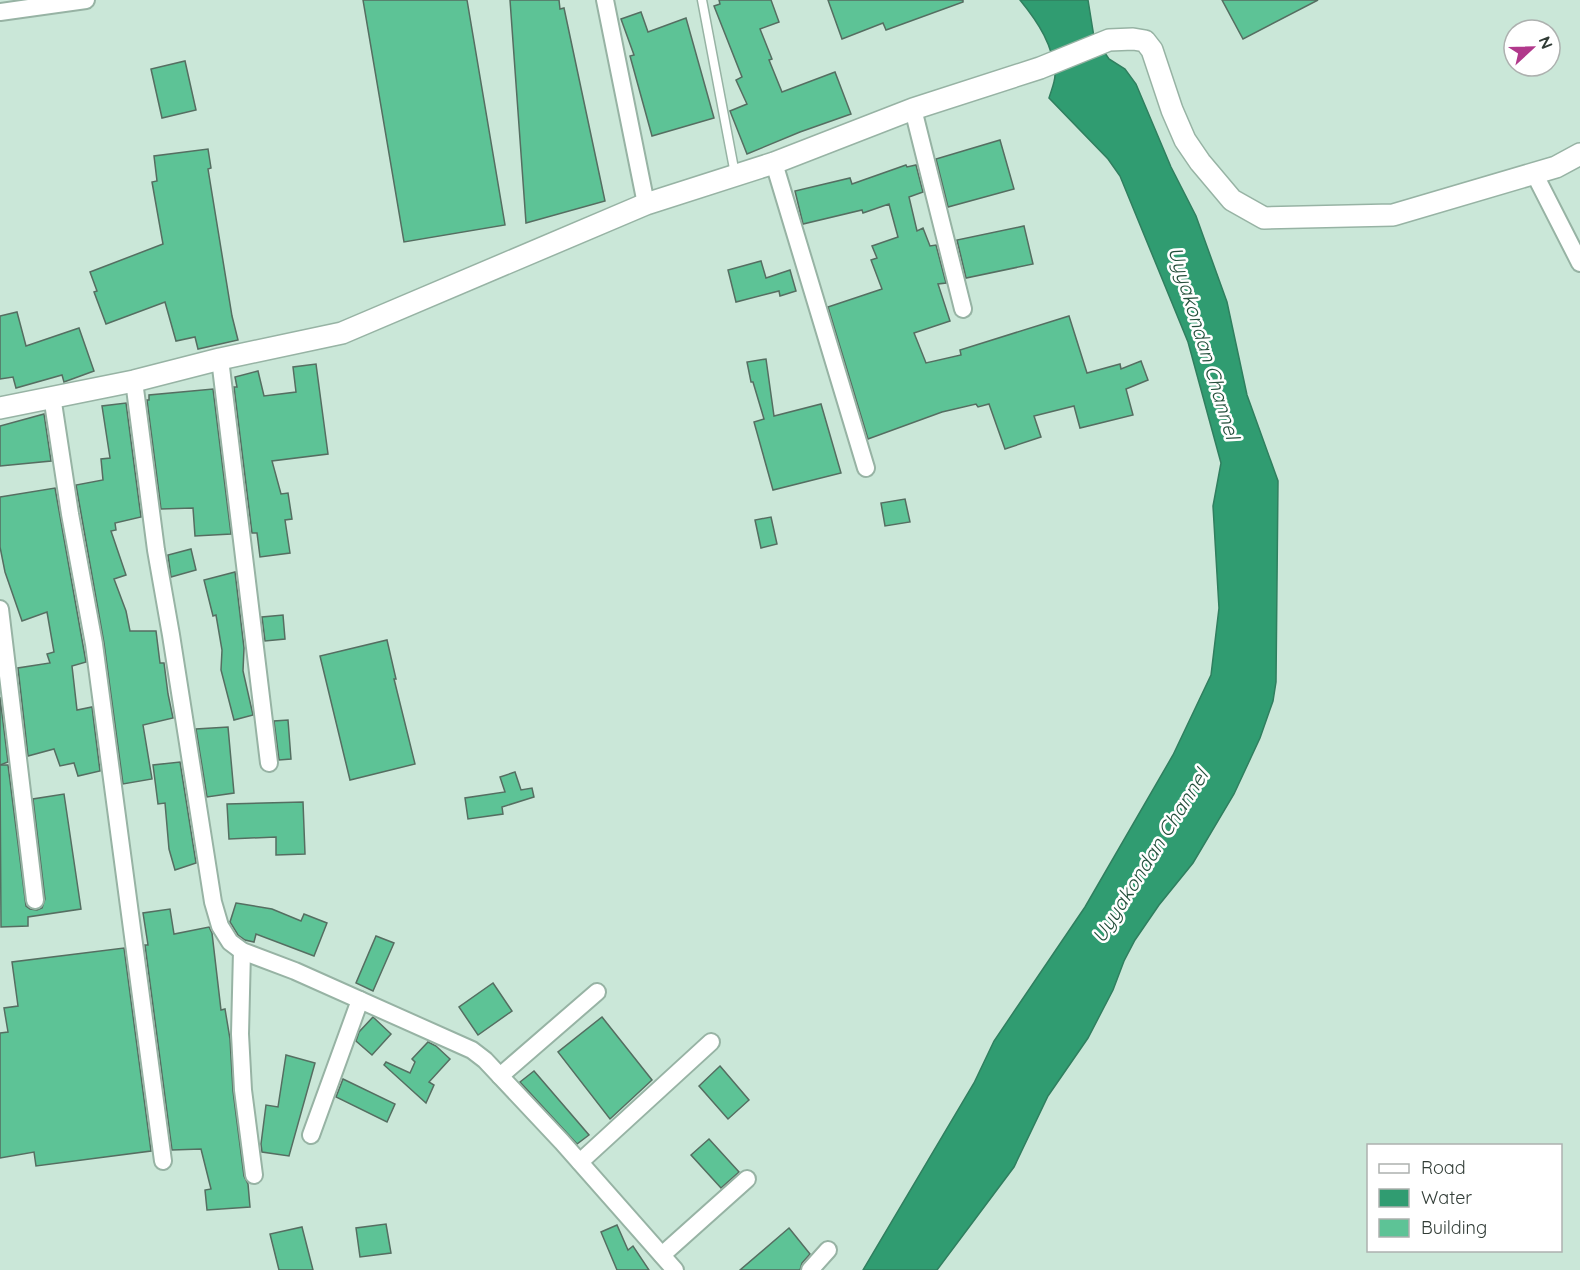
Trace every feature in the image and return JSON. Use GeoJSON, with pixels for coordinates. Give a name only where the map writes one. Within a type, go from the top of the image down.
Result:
{"type":"FeatureCollection","features":[{"type":"Feature","properties":{"kind":"street"},"geometry":{"type":"LineString","coordinates":[[3,8],[86,0]]}},
{"type":"Feature","properties":{"kind":"street"},"geometry":{"type":"LineString","coordinates":[[605,0],[646,204]]}},
{"type":"Feature","properties":{"kind":"street"},"geometry":{"type":"LineString","coordinates":[[0,408],[134,381],[220,359],[342,333],[646,204],[774,163],[913,109],[1040,68],[1109,40],[1144,41],[1152,50],[1172,110],[1185,140],[1232,200],[1264,218],[1393,215],[1556,167],[1580,154]]}},
{"type":"Feature","properties":{"kind":"street"},"geometry":{"type":"LineString","coordinates":[[913,109],[963,309]]}},
{"type":"Feature","properties":{"kind":"street"},"geometry":{"type":"LineString","coordinates":[[774,163],[866,468]]}},
{"type":"Feature","properties":{"kind":"street"},"geometry":{"type":"LineString","coordinates":[[1534,173],[1580,263]]}},
{"type":"Feature","properties":{"kind":"street"},"geometry":{"type":"LineString","coordinates":[[220,359],[269,764]]}},
{"type":"Feature","properties":{"kind":"street"},"geometry":{"type":"LineString","coordinates":[[134,381],[156,550],[213,902],[220,926],[230,942],[242,951],[295,971],[471,1050],[500,1076],[580,1162],[675,1270]]}},
{"type":"Feature","properties":{"kind":"street"},"geometry":{"type":"LineString","coordinates":[[52,396],[70,514],[94,644],[163,1161]]}},
{"type":"Feature","properties":{"kind":"street"},"geometry":{"type":"LineString","coordinates":[[0,609],[4,682],[35,900]]}},
{"type":"Feature","properties":{"kind":"street"},"geometry":{"type":"LineString","coordinates":[[242,951],[240,1045],[243,1090],[254,1175]]}},
{"type":"Feature","properties":{"kind":"street"},"geometry":{"type":"LineString","coordinates":[[500,1076],[597,992]]}},
{"type":"Feature","properties":{"kind":"street"},"geometry":{"type":"LineString","coordinates":[[311,1135],[360,1000]]}},
{"type":"Feature","properties":{"kind":"street"},"geometry":{"type":"LineString","coordinates":[[580,1162],[711,1042]]}},
{"type":"Feature","properties":{"kind":"street"},"geometry":{"type":"LineString","coordinates":[[662,1255],[747,1179]]}},
{"type":"Feature","properties":{"kind":"street"},"geometry":{"type":"LineString","coordinates":[[810,1270],[828,1250]]}},
{"type":"Feature","properties":{"kind":"lane"},"geometry":{"type":"LineString","coordinates":[[702,0],[735,175]]}},
{"type":"Feature","properties":{"kind":"water","name":"Uyyakondan Channel"},"geometry":{"type":"Polygon","coordinates":[[[1020,0],[1088,0],[1094,37],[1109,59],[1125,69],[1136,84],[1171,167],[1196,216],[1227,302],[1247,395],[1278,481],[1276,682],[1273,701],[1260,738],[1234,794],[1193,863],[1159,905],[1135,940],[1088,1038],[1048,1096],[1014,1167],[937,1270],[863,1270],[974,1083],[994,1041],[1085,907],[1173,755],[1211,675],[1219,608],[1213,506],[1221,463],[1188,342],[1120,176],[1108,159],[1049,98],[1055,75],[1052,54],[1039,26],[1020,0]]]}},
{"type":"Feature","properties":{"kind":"building"},"geometry":{"type":"Polygon","coordinates":[[[363,0],[467,0],[505,225],[404,242],[363,0]]]}},
{"type":"Feature","properties":{"kind":"building"},"geometry":{"type":"Polygon","coordinates":[[[510,0],[559,0],[560,9],[564,8],[605,201],[526,223],[510,0]]]}},
{"type":"Feature","properties":{"kind":"building"},"geometry":{"type":"Polygon","coordinates":[[[719,0],[771,0],[779,22],[760,29],[782,92],[835,72],[851,114],[747,154],[730,111],[747,104],[736,80],[742,77],[714,6],[720,4],[719,0]]]}},
{"type":"Feature","properties":{"kind":"building"},"geometry":{"type":"Polygon","coordinates":[[[828,0],[963,0],[963,2],[886,30],[883,23],[842,39],[828,0]]]}},
{"type":"Feature","properties":{"kind":"building"},"geometry":{"type":"Polygon","coordinates":[[[1222,0],[1318,0],[1243,39],[1222,0]]]}},
{"type":"Feature","properties":{"kind":"building"},"geometry":{"type":"Polygon","coordinates":[[[641,12],[648,32],[686,18],[714,118],[652,136],[630,56],[634,55],[621,19],[641,12]]]}},
{"type":"Feature","properties":{"kind":"building"},"geometry":{"type":"Polygon","coordinates":[[[185,61],[196,110],[162,118],[151,69],[185,61]]]}},
{"type":"Feature","properties":{"kind":"building"},"geometry":{"type":"Polygon","coordinates":[[[1000,140],[1014,189],[948,207],[936,159],[1000,140]]]}},
{"type":"Feature","properties":{"kind":"building"},"geometry":{"type":"Polygon","coordinates":[[[208,149],[211,168],[208,169],[238,340],[198,349],[195,337],[176,341],[165,302],[106,324],[94,292],[97,291],[90,272],[163,244],[152,182],[157,181],[154,156],[208,149]]]}},
{"type":"Feature","properties":{"kind":"building"},"geometry":{"type":"Polygon","coordinates":[[[906,165],[907,167],[916,165],[923,192],[909,197],[917,231],[923,228],[930,246],[936,245],[946,283],[938,284],[950,321],[914,333],[926,363],[961,355],[960,350],[1069,316],[1087,373],[1120,364],[1121,369],[1141,361],[1148,380],[1126,389],[1133,415],[1080,428],[1074,406],[1034,416],[1041,437],[1005,449],[989,404],[978,407],[976,404],[942,412],[868,439],[828,307],[882,289],[871,260],[877,258],[872,246],[898,237],[889,204],[863,213],[862,210],[803,224],[795,191],[850,178],[852,184],[906,165]]]}},
{"type":"Feature","properties":{"kind":"building"},"geometry":{"type":"Polygon","coordinates":[[[1024,226],[1033,264],[966,278],[957,240],[1024,226]]]}},
{"type":"Feature","properties":{"kind":"building"},"geometry":{"type":"Polygon","coordinates":[[[761,261],[766,278],[790,270],[796,291],[780,296],[779,291],[736,302],[728,270],[761,261]]]}},
{"type":"Feature","properties":{"kind":"building"},"geometry":{"type":"Polygon","coordinates":[[[17,312],[26,346],[79,328],[94,371],[64,382],[62,375],[16,388],[13,377],[0,379],[0,316],[17,312]]]}},
{"type":"Feature","properties":{"kind":"building"},"geometry":{"type":"Polygon","coordinates":[[[766,359],[774,416],[821,404],[841,473],[773,490],[754,422],[764,419],[753,382],[751,382],[747,362],[766,359]]]}},
{"type":"Feature","properties":{"kind":"building"},"geometry":{"type":"Polygon","coordinates":[[[316,364],[328,454],[272,461],[281,494],[288,493],[292,519],[285,520],[290,553],[260,557],[257,533],[252,533],[234,387],[237,387],[235,377],[258,371],[264,396],[296,392],[293,367],[316,364]]]}},
{"type":"Feature","properties":{"kind":"building"},"geometry":{"type":"Polygon","coordinates":[[[213,389],[231,534],[195,536],[193,508],[161,509],[147,400],[149,400],[149,395],[213,389]]]}},
{"type":"Feature","properties":{"kind":"building"},"geometry":{"type":"Polygon","coordinates":[[[126,403],[141,517],[115,523],[116,530],[111,531],[126,575],[114,579],[126,611],[130,631],[156,631],[160,663],[164,663],[173,718],[143,725],[152,779],[123,784],[104,643],[76,485],[103,480],[101,459],[110,458],[102,406],[126,403]]]}},
{"type":"Feature","properties":{"kind":"building"},"geometry":{"type":"Polygon","coordinates":[[[44,414],[51,461],[0,466],[0,426],[44,414]]]}},
{"type":"Feature","properties":{"kind":"building"},"geometry":{"type":"Polygon","coordinates":[[[55,488],[86,662],[72,666],[77,710],[92,707],[100,771],[78,776],[74,763],[60,766],[54,749],[28,756],[18,668],[50,663],[47,654],[54,652],[47,612],[22,621],[5,572],[0,547],[0,497],[55,488]]]}},
{"type":"Feature","properties":{"kind":"building"},"geometry":{"type":"Polygon","coordinates":[[[905,499],[910,522],[885,526],[881,503],[905,499]]]}},
{"type":"Feature","properties":{"kind":"building"},"geometry":{"type":"Polygon","coordinates":[[[771,517],[777,544],[761,548],[755,520],[771,517]]]}},
{"type":"Feature","properties":{"kind":"building"},"geometry":{"type":"Polygon","coordinates":[[[191,549],[196,570],[171,577],[168,555],[191,549]]]}},
{"type":"Feature","properties":{"kind":"building"},"geometry":{"type":"Polygon","coordinates":[[[235,572],[244,648],[243,671],[253,715],[234,720],[221,670],[222,650],[216,615],[213,616],[204,580],[235,572]]]}},
{"type":"Feature","properties":{"kind":"building"},"geometry":{"type":"Polygon","coordinates":[[[283,615],[285,639],[265,641],[262,617],[283,615]]]}},
{"type":"Feature","properties":{"kind":"building"},"geometry":{"type":"Polygon","coordinates":[[[387,640],[415,764],[350,780],[320,656],[387,640]]]}},
{"type":"Feature","properties":{"kind":"building"},"geometry":{"type":"Polygon","coordinates":[[[0,697],[8,762],[0,765],[0,697]]]}},
{"type":"Feature","properties":{"kind":"building"},"geometry":{"type":"Polygon","coordinates":[[[288,720],[291,759],[279,760],[274,721],[288,720]]]}},
{"type":"Feature","properties":{"kind":"building"},"geometry":{"type":"Polygon","coordinates":[[[228,727],[234,793],[207,797],[196,729],[228,727]]]}},
{"type":"Feature","properties":{"kind":"building"},"geometry":{"type":"Polygon","coordinates":[[[180,762],[196,863],[175,870],[169,849],[165,803],[158,804],[153,765],[180,762]]]}},
{"type":"Feature","properties":{"kind":"building"},"geometry":{"type":"Polygon","coordinates":[[[0,765],[8,765],[26,906],[37,910],[42,908],[45,899],[33,799],[64,794],[81,909],[28,917],[28,926],[1,927],[0,765]]]}},
{"type":"Feature","properties":{"kind":"building"},"geometry":{"type":"Polygon","coordinates":[[[515,772],[521,790],[532,788],[534,797],[502,807],[503,814],[468,819],[465,798],[505,792],[500,777],[515,772]]]}},
{"type":"Feature","properties":{"kind":"building"},"geometry":{"type":"Polygon","coordinates":[[[303,802],[305,854],[276,855],[276,837],[229,839],[227,804],[303,802]]]}},
{"type":"Feature","properties":{"kind":"building"},"geometry":{"type":"Polygon","coordinates":[[[236,903],[272,909],[301,921],[304,914],[327,923],[314,956],[256,934],[254,942],[245,940],[238,935],[230,922],[236,903]]]}},
{"type":"Feature","properties":{"kind":"building"},"geometry":{"type":"Polygon","coordinates":[[[170,909],[174,934],[209,927],[212,933],[221,1010],[225,1009],[230,1039],[233,1091],[250,1207],[207,1210],[205,1190],[211,1189],[201,1149],[172,1150],[145,945],[148,945],[143,913],[170,909]]]}},
{"type":"Feature","properties":{"kind":"building"},"geometry":{"type":"Polygon","coordinates":[[[376,936],[394,943],[373,991],[356,983],[376,936]]]}},
{"type":"Feature","properties":{"kind":"building"},"geometry":{"type":"Polygon","coordinates":[[[124,948],[151,1151],[36,1166],[34,1152],[0,1158],[0,1033],[8,1032],[4,1008],[18,1006],[12,962],[124,948]]]}},
{"type":"Feature","properties":{"kind":"building"},"geometry":{"type":"Polygon","coordinates":[[[493,983],[512,1011],[478,1035],[459,1007],[493,983]]]}},
{"type":"Feature","properties":{"kind":"building"},"geometry":{"type":"Polygon","coordinates":[[[373,1017],[391,1034],[372,1055],[356,1041],[359,1032],[373,1017]]]}},
{"type":"Feature","properties":{"kind":"building"},"geometry":{"type":"Polygon","coordinates":[[[602,1017],[652,1080],[610,1119],[558,1052],[602,1017]]]}},
{"type":"Feature","properties":{"kind":"building"},"geometry":{"type":"Polygon","coordinates":[[[428,1042],[450,1059],[429,1082],[434,1085],[426,1103],[384,1065],[386,1062],[410,1073],[415,1062],[412,1059],[428,1042]]]}},
{"type":"Feature","properties":{"kind":"building"},"geometry":{"type":"Polygon","coordinates":[[[286,1055],[315,1063],[289,1156],[262,1152],[261,1144],[266,1105],[278,1107],[286,1055]]]}},
{"type":"Feature","properties":{"kind":"building"},"geometry":{"type":"Polygon","coordinates":[[[720,1066],[749,1100],[728,1119],[699,1086],[720,1066]]]}},
{"type":"Feature","properties":{"kind":"building"},"geometry":{"type":"Polygon","coordinates":[[[534,1071],[589,1135],[577,1144],[520,1082],[534,1071]]]}},
{"type":"Feature","properties":{"kind":"building"},"geometry":{"type":"Polygon","coordinates":[[[343,1079],[395,1104],[387,1122],[336,1097],[343,1079]]]}},
{"type":"Feature","properties":{"kind":"building"},"geometry":{"type":"Polygon","coordinates":[[[709,1139],[739,1172],[721,1188],[691,1155],[709,1139]]]}},
{"type":"Feature","properties":{"kind":"building"},"geometry":{"type":"Polygon","coordinates":[[[386,1224],[391,1253],[360,1257],[356,1228],[386,1224]]]}},
{"type":"Feature","properties":{"kind":"building"},"geometry":{"type":"Polygon","coordinates":[[[617,1225],[628,1250],[633,1246],[649,1270],[617,1270],[601,1232],[617,1225]]]}},
{"type":"Feature","properties":{"kind":"building"},"geometry":{"type":"Polygon","coordinates":[[[302,1227],[313,1270],[279,1270],[270,1234],[302,1227]]]}},
{"type":"Feature","properties":{"kind":"building"},"geometry":{"type":"Polygon","coordinates":[[[789,1228],[810,1254],[802,1263],[800,1270],[740,1270],[789,1228]]]}}]}
